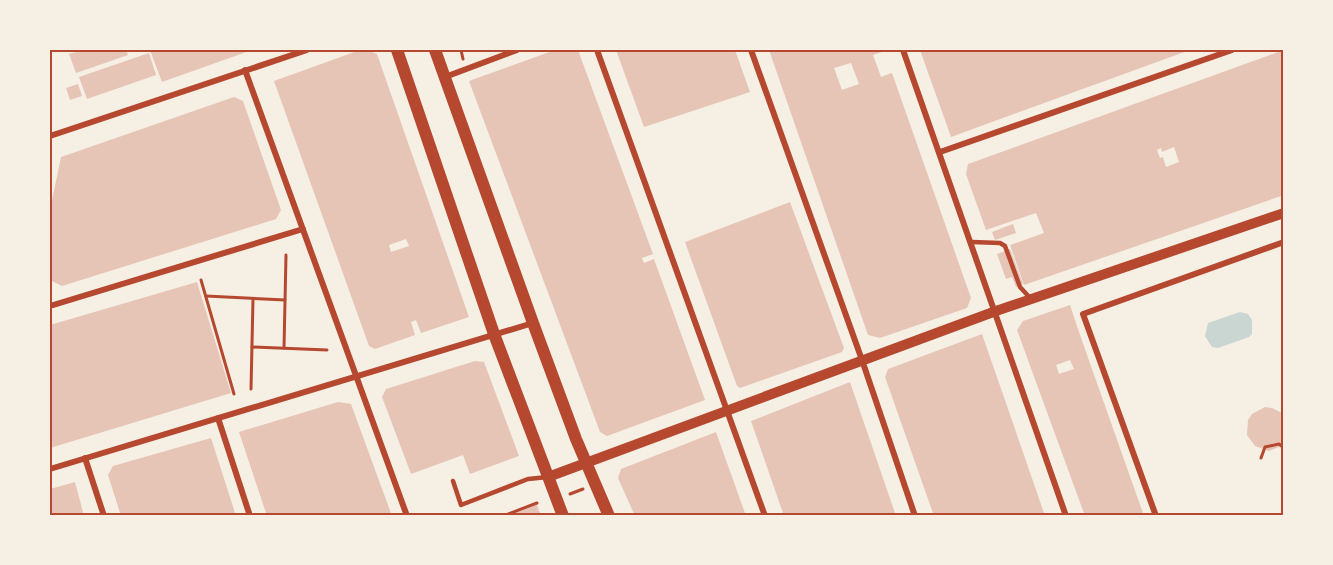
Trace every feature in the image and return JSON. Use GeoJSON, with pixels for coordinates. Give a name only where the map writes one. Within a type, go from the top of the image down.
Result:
{"type":"FeatureCollection","features":[{"type":"Feature","properties":{"kind":"main road"},"geometry":{"type":"LineString","coordinates":[[397,50],[494,334],[563,516]]}},
{"type":"Feature","properties":{"kind":"main road"},"geometry":{"type":"LineString","coordinates":[[435,50],[533,323],[609,516]]}},
{"type":"Feature","properties":{"kind":"street"},"geometry":{"type":"LineString","coordinates":[[50,136],[307,50]]}},
{"type":"Feature","properties":{"kind":"street"},"geometry":{"type":"LineString","coordinates":[[444,77],[517,50]]}},
{"type":"Feature","properties":{"kind":"street"},"geometry":{"type":"LineString","coordinates":[[597,50],[765,516]]}},
{"type":"Feature","properties":{"kind":"street"},"geometry":{"type":"LineString","coordinates":[[751,50],[915,516]]}},
{"type":"Feature","properties":{"kind":"street"},"geometry":{"type":"LineString","coordinates":[[903,50],[1066,516]]}},
{"type":"Feature","properties":{"kind":"street"},"geometry":{"type":"LineString","coordinates":[[940,152],[1232,50]]}},
{"type":"Feature","properties":{"kind":"street"},"geometry":{"type":"LineString","coordinates":[[245,70],[407,516]]}},
{"type":"Feature","properties":{"kind":"street"},"geometry":{"type":"LineString","coordinates":[[548,477],[1031,298],[1284,213]]}},
{"type":"Feature","properties":{"kind":"street"},"geometry":{"type":"LineString","coordinates":[[50,306],[303,230]]}},
{"type":"Feature","properties":{"kind":"street"},"geometry":{"type":"LineString","coordinates":[[1156,516],[1083,314],[1284,242]]}},
{"type":"Feature","properties":{"kind":"street"},"geometry":{"type":"LineString","coordinates":[[50,469],[533,323]]}},
{"type":"Feature","properties":{"kind":"street"},"geometry":{"type":"LineString","coordinates":[[218,418],[250,516]]}},
{"type":"Feature","properties":{"kind":"street"},"geometry":{"type":"LineString","coordinates":[[85,458],[104,516]]}},
{"type":"Feature","properties":{"kind":"lane"},"geometry":{"type":"LineString","coordinates":[[972,242],[1000,243],[1005,246],[1020,287],[1031,298]]}},
{"type":"Feature","properties":{"kind":"lane"},"geometry":{"type":"LineString","coordinates":[[453,481],[461,505],[528,479],[548,477]]}},
{"type":"Feature","properties":{"kind":"path"},"geometry":{"type":"LineString","coordinates":[[284,348],[286,255]]}},
{"type":"Feature","properties":{"kind":"path"},"geometry":{"type":"LineString","coordinates":[[201,280],[234,394]]}},
{"type":"Feature","properties":{"kind":"path"},"geometry":{"type":"LineString","coordinates":[[206,297],[285,300]]}},
{"type":"Feature","properties":{"kind":"path"},"geometry":{"type":"LineString","coordinates":[[250,389],[253,298]]}},
{"type":"Feature","properties":{"kind":"path"},"geometry":{"type":"LineString","coordinates":[[252,347],[327,350]]}},
{"type":"Feature","properties":{"kind":"path"},"geometry":{"type":"LineString","coordinates":[[1261,458],[1265,447],[1279,444],[1284,448]]}},
{"type":"Feature","properties":{"kind":"path"},"geometry":{"type":"LineString","coordinates":[[564,497],[590,486]]}},
{"type":"Feature","properties":{"kind":"path"},"geometry":{"type":"LineString","coordinates":[[503,516],[537,503]]}},
{"type":"Feature","properties":{"kind":"shaded area"},"geometry":{"type":"Polygon","coordinates":[[[1240,312],[1248,314],[1252,320],[1252,334],[1218,348],[1212,347],[1205,336],[1208,323],[1240,312]]]}},
{"type":"Feature","properties":{"kind":"building"},"geometry":{"type":"Polygon","coordinates":[[[83,50],[126,50],[128,55],[76,73],[69,54],[83,50]]]}},
{"type":"Feature","properties":{"kind":"building"},"geometry":{"type":"Polygon","coordinates":[[[150,50],[252,50],[162,82],[150,50]]]}},
{"type":"Feature","properties":{"kind":"building"},"geometry":{"type":"Polygon","coordinates":[[[360,50],[377,54],[469,317],[421,333],[416,320],[411,322],[415,335],[375,349],[369,346],[274,81],[360,50]],[[406,239],[389,245],[391,252],[409,246],[406,239]]]}},
{"type":"Feature","properties":{"kind":"building"},"geometry":{"type":"Polygon","coordinates":[[[555,50],[578,50],[653,254],[642,258],[644,263],[654,259],[705,400],[607,436],[600,432],[469,81],[555,50]]]}},
{"type":"Feature","properties":{"kind":"building"},"geometry":{"type":"Polygon","coordinates":[[[616,50],[735,50],[750,92],[644,127],[616,50]]]}},
{"type":"Feature","properties":{"kind":"building"},"geometry":{"type":"Polygon","coordinates":[[[769,50],[888,50],[873,55],[881,77],[892,73],[971,298],[967,308],[880,338],[868,335],[769,50]],[[851,63],[834,68],[842,90],[859,84],[851,63]]]}},
{"type":"Feature","properties":{"kind":"building"},"geometry":{"type":"Polygon","coordinates":[[[920,50],[1190,50],[951,137],[920,50]]]}},
{"type":"Feature","properties":{"kind":"building"},"geometry":{"type":"Polygon","coordinates":[[[1284,50],[1284,195],[1024,285],[1010,245],[1044,233],[1036,213],[986,230],[966,174],[968,164],[1284,50]],[[1174,147],[1162,152],[1161,148],[1157,150],[1160,158],[1163,157],[1166,167],[1179,162],[1174,147]]]}},
{"type":"Feature","properties":{"kind":"building"},"geometry":{"type":"Polygon","coordinates":[[[149,53],[156,75],[87,99],[79,77],[149,53]]]}},
{"type":"Feature","properties":{"kind":"building"},"geometry":{"type":"Polygon","coordinates":[[[78,84],[82,96],[70,100],[66,88],[78,84]]]}},
{"type":"Feature","properties":{"kind":"building"},"geometry":{"type":"Polygon","coordinates":[[[234,97],[243,101],[281,210],[276,219],[62,286],[50,280],[50,210],[61,157],[234,97]]]}},
{"type":"Feature","properties":{"kind":"building"},"geometry":{"type":"Polygon","coordinates":[[[790,202],[844,348],[842,352],[740,388],[737,386],[685,242],[790,202]]]}},
{"type":"Feature","properties":{"kind":"building"},"geometry":{"type":"Polygon","coordinates":[[[1013,224],[1016,233],[995,240],[992,232],[1013,224]]]}},
{"type":"Feature","properties":{"kind":"building"},"geometry":{"type":"Polygon","coordinates":[[[1010,249],[1023,284],[1016,287],[1012,277],[1006,279],[997,254],[1010,249]]]}},
{"type":"Feature","properties":{"kind":"building"},"geometry":{"type":"Polygon","coordinates":[[[197,282],[231,393],[50,448],[50,325],[197,282]]]}},
{"type":"Feature","properties":{"kind":"building"},"geometry":{"type":"Polygon","coordinates":[[[1070,305],[1144,516],[1085,516],[1017,330],[1023,321],[1070,305]],[[1070,360],[1056,365],[1059,374],[1074,369],[1070,360]]]}},
{"type":"Feature","properties":{"kind":"building"},"geometry":{"type":"Polygon","coordinates":[[[982,334],[1045,516],[934,516],[885,377],[888,369],[982,334]]]}},
{"type":"Feature","properties":{"kind":"building"},"geometry":{"type":"Polygon","coordinates":[[[475,361],[484,362],[519,456],[470,474],[463,455],[411,474],[382,397],[386,389],[475,361]]]}},
{"type":"Feature","properties":{"kind":"building"},"geometry":{"type":"Polygon","coordinates":[[[850,382],[896,516],[784,516],[751,421],[850,382]]]}},
{"type":"Feature","properties":{"kind":"building"},"geometry":{"type":"Polygon","coordinates":[[[338,402],[351,404],[392,516],[267,516],[239,432],[338,402]]]}},
{"type":"Feature","properties":{"kind":"building"},"geometry":{"type":"Polygon","coordinates":[[[1265,407],[1284,414],[1284,445],[1269,451],[1255,446],[1247,435],[1248,420],[1252,414],[1265,407]]]}},
{"type":"Feature","properties":{"kind":"building"},"geometry":{"type":"Polygon","coordinates":[[[716,432],[746,516],[635,516],[618,478],[621,469],[716,432]]]}},
{"type":"Feature","properties":{"kind":"building"},"geometry":{"type":"Polygon","coordinates":[[[211,438],[236,516],[121,516],[108,475],[113,466],[211,438]]]}},
{"type":"Feature","properties":{"kind":"building"},"geometry":{"type":"Polygon","coordinates":[[[75,482],[84,516],[50,516],[50,489],[75,482]]]}},
{"type":"Feature","properties":{"kind":"building"},"geometry":{"type":"Polygon","coordinates":[[[537,505],[541,516],[509,516],[509,515],[537,505]]]}}]}
